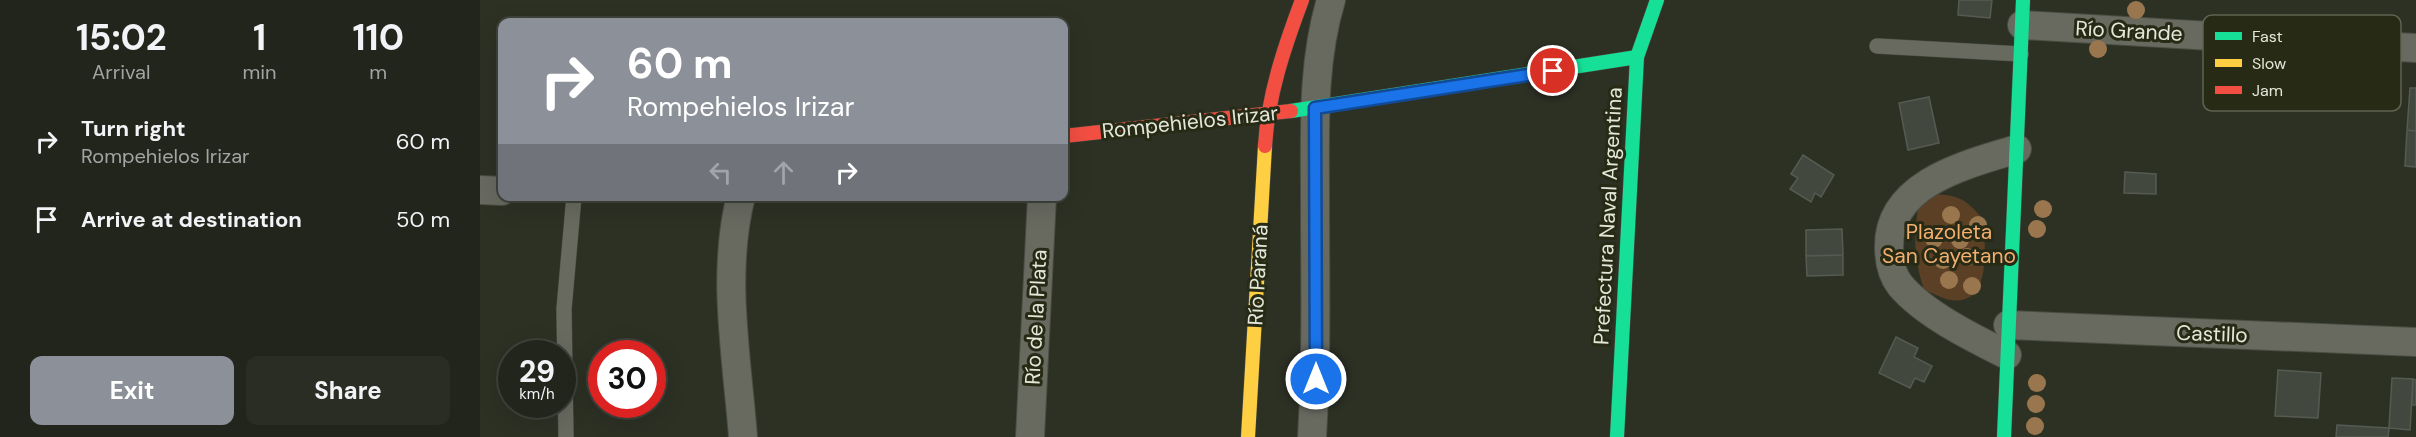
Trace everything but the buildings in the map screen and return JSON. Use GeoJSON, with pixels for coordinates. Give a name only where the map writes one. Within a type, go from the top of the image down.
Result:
{"type":"FeatureCollection","features":[{"type":"Feature","properties":{"kind":"street","name":"Río Paraná"},"geometry":{"type":"LineString","coordinates":[[1248,437],[1267,114],[1285,45],[1302,0]]}},
{"type":"Feature","properties":{"kind":"street"},"geometry":{"type":"LineString","coordinates":[[1312,437],[1316,379],[1315,108],[1321,34],[1331,0]]}},
{"type":"Feature","properties":{"kind":"street","name":"Prefectura Naval Argentina"},"geometry":{"type":"LineString","coordinates":[[1617,437],[1638,57],[1657,0]]}},
{"type":"Feature","properties":{"kind":"street"},"geometry":{"type":"LineString","coordinates":[[2004,437],[2023,12]]}},
{"type":"Feature","properties":{"kind":"street","name":"Río Grande"},"geometry":{"type":"LineString","coordinates":[[2023,12],[2203,28]]}},
{"type":"Feature","properties":{"kind":"street","name":"Río Grande"},"geometry":{"type":"LineString","coordinates":[[2401,47],[2416,48]]}},
{"type":"Feature","properties":{"kind":"street","name":"Rompehielos Irizar"},"geometry":{"type":"LineString","coordinates":[[1068,136],[1315,108],[1638,57]]}},
{"type":"Feature","properties":{"kind":"street"},"geometry":{"type":"LineString","coordinates":[[2007,355],[1976,340],[1914,299],[1899,284],[1889,259],[1889,241],[1894,218],[1907,200],[1925,185],[1968,164],[2018,149]]}},
{"type":"Feature","properties":{"kind":"street"},"geometry":{"type":"LineString","coordinates":[[480,190],[498,190]]}},
{"type":"Feature","properties":{"kind":"street"},"geometry":{"type":"LineString","coordinates":[[740,201],[733,227],[731,278],[743,437]]}},
{"type":"Feature","properties":{"kind":"street","name":"Río de la Plata"},"geometry":{"type":"LineString","coordinates":[[1030,437],[1042,201]]}},
{"type":"Feature","properties":{"kind":"street","name":"Castillo"},"geometry":{"type":"LineString","coordinates":[[2008,325],[2416,342]]}},
{"type":"Feature","properties":{"kind":"lane"},"geometry":{"type":"LineString","coordinates":[[1877,46],[2021,54]]}},
{"type":"Feature","properties":{"kind":"lane"},"geometry":{"type":"LineString","coordinates":[[566,437],[564,309],[574,201]]}},
{"type":"Feature","properties":{"kind":"green space","name":"Plazoleta San Cayetano"},"geometry":{"type":"Polygon","coordinates":[[[1934,194],[1963,200],[1984,220],[1985,258],[1980,284],[1974,294],[1964,299],[1951,300],[1924,290],[1915,247],[1917,215],[1919,204],[1934,194]]]}},
{"type":"Feature","properties":{"kind":"traffic: fast"},"geometry":{"type":"LineString","coordinates":[[1617,437],[1637,57],[1657,0]]}},
{"type":"Feature","properties":{"kind":"traffic: fast"},"geometry":{"type":"LineString","coordinates":[[2004,437],[2023,0]]}},
{"type":"Feature","properties":{"kind":"traffic: fast"},"geometry":{"type":"LineString","coordinates":[[1291,111],[1637,57]]}},
{"type":"Feature","properties":{"kind":"traffic: slow"},"geometry":{"type":"LineString","coordinates":[[1248,437],[1265,146]]}},
{"type":"Feature","properties":{"kind":"traffic: jam"},"geometry":{"type":"LineString","coordinates":[[1265,146],[1278,72],[1302,0]]}},
{"type":"Feature","properties":{"kind":"traffic: jam"},"geometry":{"type":"LineString","coordinates":[[1068,136],[1291,111]]}},
{"type":"Feature","properties":{"kind":"route"},"geometry":{"type":"LineString","coordinates":[[1316,379],[1315,108],[1553,71]]}}]}
